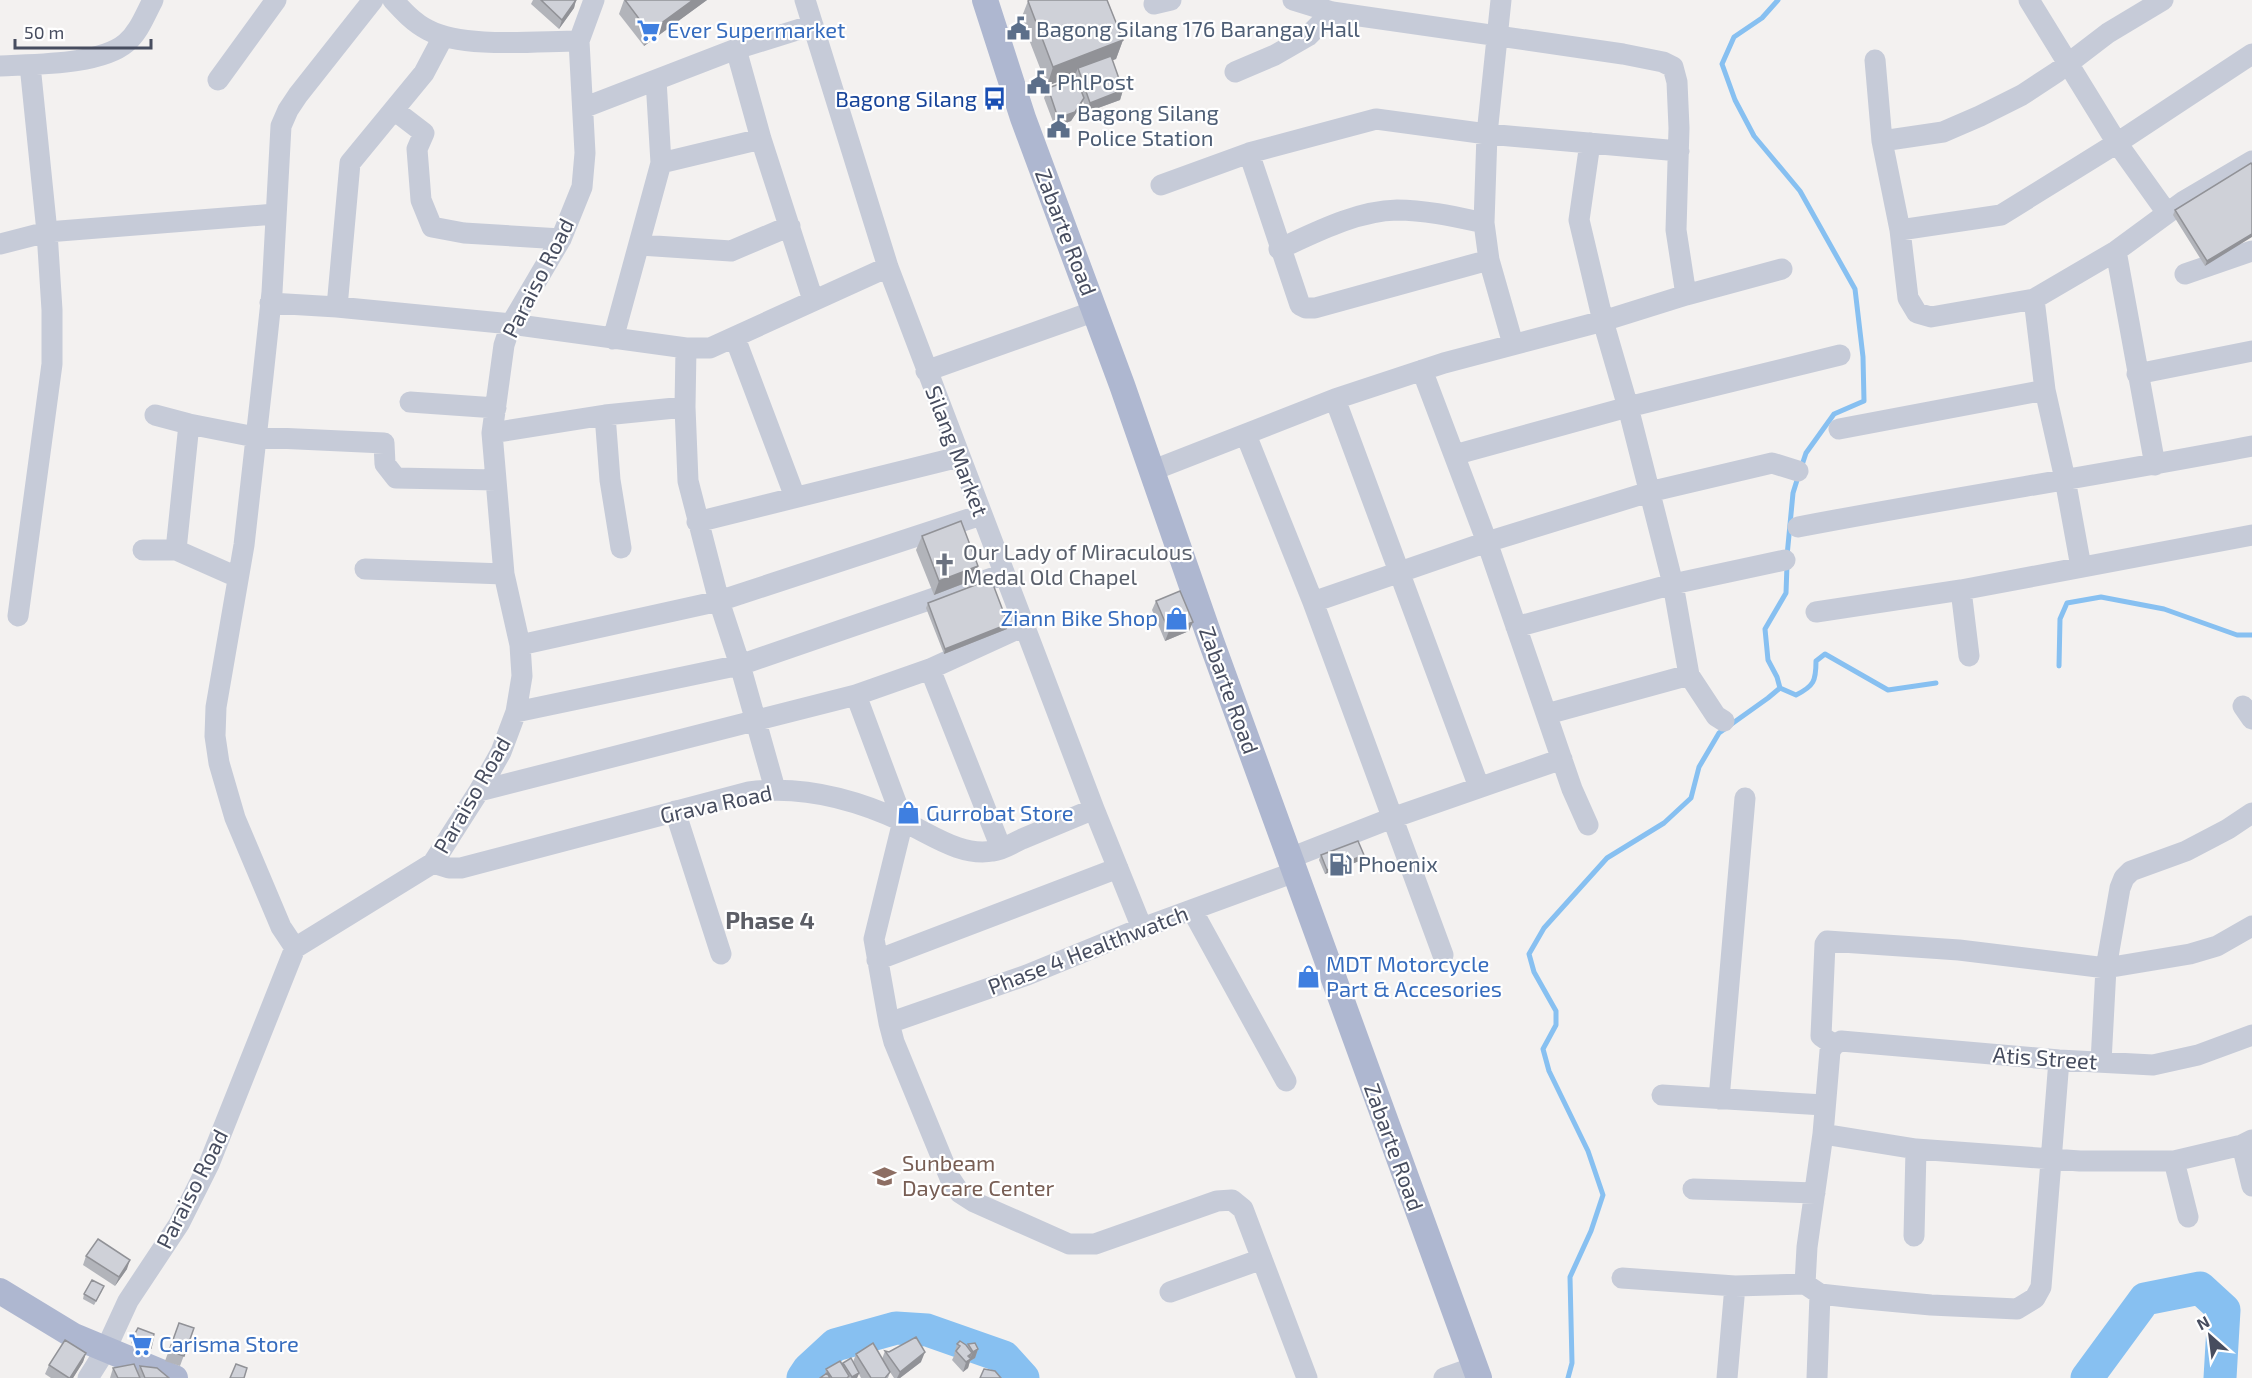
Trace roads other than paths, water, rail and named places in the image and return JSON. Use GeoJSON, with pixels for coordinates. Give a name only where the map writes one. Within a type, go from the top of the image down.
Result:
{"type":"FeatureCollection","features":[{"type":"Feature","properties":{"kind":"main road","name":"Zabarte Road"},"geometry":{"type":"LineString","coordinates":[[985,0],[1023,118],[1095,310],[1211,641],[1477,1373]]}},
{"type":"Feature","properties":{"kind":"main road"},"geometry":{"type":"LineString","coordinates":[[0,1291],[74,1336],[105,1351],[175,1378]]}},
{"type":"Feature","properties":{"kind":"street"},"geometry":{"type":"LineString","coordinates":[[0,66],[96,58],[127,42],[140,26],[153,0]]}},
{"type":"Feature","properties":{"kind":"street"},"geometry":{"type":"LineString","coordinates":[[218,80],[276,0]]}},
{"type":"Feature","properties":{"kind":"street"},"geometry":{"type":"LineString","coordinates":[[295,948],[281,927],[263,888],[235,818],[219,763],[215,736],[216,707],[244,545],[270,303],[281,126],[288,110],[373,0]]}},
{"type":"Feature","properties":{"kind":"street"},"geometry":{"type":"LineString","coordinates":[[393,0],[407,15],[426,29],[443,37],[468,42],[579,41]]}},
{"type":"Feature","properties":{"kind":"street","name":"Silang Market"},"geometry":{"type":"LineString","coordinates":[[805,0],[888,267],[981,515],[1142,928]]}},
{"type":"Feature","properties":{"kind":"street"},"geometry":{"type":"LineString","coordinates":[[1293,0],[1332,12],[1623,54],[1672,66],[1677,82],[1679,151],[1676,230],[1686,295]]}},
{"type":"Feature","properties":{"kind":"street"},"geometry":{"type":"LineString","coordinates":[[1501,0],[1486,134],[1484,223],[1489,260],[1513,344]]}},
{"type":"Feature","properties":{"kind":"street"},"geometry":{"type":"LineString","coordinates":[[2029,0],[2117,143],[2167,213]]}},
{"type":"Feature","properties":{"kind":"street","name":"Paraiso Road"},"geometry":{"type":"LineString","coordinates":[[88,1378],[105,1351],[128,1301],[178,1224],[209,1164],[295,948],[433,863],[501,752],[516,712],[522,676],[520,645],[504,574],[492,433],[504,345],[511,324],[561,239],[582,187],[585,170],[579,41],[588,2]]}},
{"type":"Feature","properties":{"kind":"street"},"geometry":{"type":"LineString","coordinates":[[1882,141],[1943,132],[2022,95],[2108,33],[2156,2]]}},
{"type":"Feature","properties":{"kind":"street"},"geometry":{"type":"LineString","coordinates":[[1235,72],[1275,55],[1308,36],[1332,12]]}},
{"type":"Feature","properties":{"kind":"street"},"geometry":{"type":"LineString","coordinates":[[583,108],[736,49],[813,25]]}},
{"type":"Feature","properties":{"kind":"street"},"geometry":{"type":"LineString","coordinates":[[337,307],[348,169],[355,157],[424,73],[443,37]]}},
{"type":"Feature","properties":{"kind":"street"},"geometry":{"type":"LineString","coordinates":[[736,49],[761,139],[813,300]]}},
{"type":"Feature","properties":{"kind":"street"},"geometry":{"type":"LineString","coordinates":[[1900,230],[2001,215],[2117,143],[2252,54]]}},
{"type":"Feature","properties":{"kind":"street"},"geometry":{"type":"LineString","coordinates":[[1875,60],[1882,141],[1900,230],[1908,298],[1917,313],[1932,317],[2034,299],[2116,251],[2167,213],[2252,162]]}},
{"type":"Feature","properties":{"kind":"street"},"geometry":{"type":"LineString","coordinates":[[18,616],[52,364],[48,232],[30,65]]}},
{"type":"Feature","properties":{"kind":"street"},"geometry":{"type":"LineString","coordinates":[[613,339],[661,163],[656,80]]}},
{"type":"Feature","properties":{"kind":"street"},"geometry":{"type":"LineString","coordinates":[[394,110],[424,133],[417,149],[421,200],[432,227],[464,233],[561,239]]}},
{"type":"Feature","properties":{"kind":"street"},"geometry":{"type":"LineString","coordinates":[[1161,185],[1249,153],[1376,119],[1486,134],[1679,151]]}},
{"type":"Feature","properties":{"kind":"street"},"geometry":{"type":"LineString","coordinates":[[661,163],[761,139]]}},
{"type":"Feature","properties":{"kind":"street"},"geometry":{"type":"LineString","coordinates":[[1590,143],[1579,220],[1603,321],[1628,407],[1673,584],[1689,675],[1716,716],[1724,721]]}},
{"type":"Feature","properties":{"kind":"street"},"geometry":{"type":"LineString","coordinates":[[1249,153],[1279,249],[1300,306],[1315,308],[1489,260]]}},
{"type":"Feature","properties":{"kind":"street"},"geometry":{"type":"LineString","coordinates":[[1279,249],[1308,235],[1372,213],[1397,210],[1424,212],[1484,223]]}},
{"type":"Feature","properties":{"kind":"street"},"geometry":{"type":"LineString","coordinates":[[0,244],[48,232],[275,214]]}},
{"type":"Feature","properties":{"kind":"street"},"geometry":{"type":"LineString","coordinates":[[640,245],[731,251],[790,226]]}},
{"type":"Feature","properties":{"kind":"street"},"geometry":{"type":"LineString","coordinates":[[2116,251],[2155,465]]}},
{"type":"Feature","properties":{"kind":"street"},"geometry":{"type":"LineString","coordinates":[[2185,274],[2252,251]]}},
{"type":"Feature","properties":{"kind":"street"},"geometry":{"type":"LineString","coordinates":[[270,303],[337,307],[511,324],[686,348],[710,348],[888,267]]}},
{"type":"Feature","properties":{"kind":"street"},"geometry":{"type":"LineString","coordinates":[[1151,471],[1335,399],[1422,370],[1782,269]]}},
{"type":"Feature","properties":{"kind":"street"},"geometry":{"type":"LineString","coordinates":[[2034,299],[2045,390],[2065,479],[2081,567]]}},
{"type":"Feature","properties":{"kind":"street"},"geometry":{"type":"LineString","coordinates":[[926,371],[1095,310]]}},
{"type":"Feature","properties":{"kind":"street"},"geometry":{"type":"LineString","coordinates":[[735,338],[795,497]]}},
{"type":"Feature","properties":{"kind":"street"},"geometry":{"type":"LineString","coordinates":[[686,348],[685,407],[688,481],[719,601],[740,665],[774,789]]}},
{"type":"Feature","properties":{"kind":"street"},"geometry":{"type":"LineString","coordinates":[[2137,374],[2252,351]]}},
{"type":"Feature","properties":{"kind":"street"},"geometry":{"type":"LineString","coordinates":[[1454,455],[1628,407],[1840,355]]}},
{"type":"Feature","properties":{"kind":"street"},"geometry":{"type":"LineString","coordinates":[[1422,370],[1487,542],[1572,789],[1588,825]]}},
{"type":"Feature","properties":{"kind":"street"},"geometry":{"type":"LineString","coordinates":[[1839,429],[2045,390]]}},
{"type":"Feature","properties":{"kind":"street"},"geometry":{"type":"LineString","coordinates":[[1335,399],[1479,787]]}},
{"type":"Feature","properties":{"kind":"street"},"geometry":{"type":"LineString","coordinates":[[411,402],[496,408]]}},
{"type":"Feature","properties":{"kind":"street"},"geometry":{"type":"LineString","coordinates":[[492,433],[605,415],[685,407]]}},
{"type":"Feature","properties":{"kind":"street"},"geometry":{"type":"LineString","coordinates":[[155,414],[189,424],[255,437],[384,443],[385,464],[396,478],[496,480]]}},
{"type":"Feature","properties":{"kind":"street"},"geometry":{"type":"LineString","coordinates":[[605,415],[610,480],[621,549]]}},
{"type":"Feature","properties":{"kind":"street"},"geometry":{"type":"LineString","coordinates":[[176,550],[189,424]]}},
{"type":"Feature","properties":{"kind":"street"},"geometry":{"type":"LineString","coordinates":[[1246,435],[1313,602],[1443,955]]}},
{"type":"Feature","properties":{"kind":"street"},"geometry":{"type":"LineString","coordinates":[[1798,527],[2252,446]]}},
{"type":"Feature","properties":{"kind":"street"},"geometry":{"type":"LineString","coordinates":[[697,522],[959,457]]}},
{"type":"Feature","properties":{"kind":"street"},"geometry":{"type":"LineString","coordinates":[[1313,602],[1487,542],[1649,492],[1772,463],[1798,471]]}},
{"type":"Feature","properties":{"kind":"street"},"geometry":{"type":"LineString","coordinates":[[520,645],[719,601],[981,515]]}},
{"type":"Feature","properties":{"kind":"street"},"geometry":{"type":"LineString","coordinates":[[1816,612],[1961,590],[2252,535]]}},
{"type":"Feature","properties":{"kind":"street"},"geometry":{"type":"LineString","coordinates":[[143,550],[176,550],[237,577]]}},
{"type":"Feature","properties":{"kind":"street"},"geometry":{"type":"LineString","coordinates":[[1515,627],[1673,584],[1785,560]]}},
{"type":"Feature","properties":{"kind":"street"},"geometry":{"type":"LineString","coordinates":[[365,569],[504,574]]}},
{"type":"Feature","properties":{"kind":"street"},"geometry":{"type":"LineString","coordinates":[[516,712],[740,665],[1004,574]]}},
{"type":"Feature","properties":{"kind":"street"},"geometry":{"type":"LineString","coordinates":[[1961,590],[1969,656]]}},
{"type":"Feature","properties":{"kind":"street"},"geometry":{"type":"LineString","coordinates":[[479,790],[856,695],[930,669],[1024,626]]}},
{"type":"Feature","properties":{"kind":"street"},"geometry":{"type":"LineString","coordinates":[[930,669],[1001,848]]}},
{"type":"Feature","properties":{"kind":"street"},"geometry":{"type":"LineString","coordinates":[[1547,714],[1689,675]]}},
{"type":"Feature","properties":{"kind":"street"},"geometry":{"type":"LineString","coordinates":[[856,695],[903,821],[876,930],[874,947],[890,1028],[950,1178],[960,1193],[974,1202],[1069,1244],[1095,1244],[1217,1201],[1232,1200],[1243,1209],[1307,1378]]}},
{"type":"Feature","properties":{"kind":"street","name":"Phase 4 Healthwatch"},"geometry":{"type":"LineString","coordinates":[[890,1028],[1192,910],[1392,818],[1562,759]]}},
{"type":"Feature","properties":{"kind":"street","name":"Grava Road"},"geometry":{"type":"LineString","coordinates":[[433,863],[449,868],[461,868],[749,792],[774,789],[825,795],[852,801],[903,821],[944,843],[971,851],[993,852],[1094,809]]}},
{"type":"Feature","properties":{"kind":"street"},"geometry":{"type":"LineString","coordinates":[[1719,1099],[1745,798]]}},
{"type":"Feature","properties":{"kind":"street"},"geometry":{"type":"LineString","coordinates":[[675,812],[721,954]]}},
{"type":"Feature","properties":{"kind":"street"},"geometry":{"type":"LineString","coordinates":[[2101,1062],[2106,968],[2120,888],[2124,878],[2131,871],[2186,851],[2228,830],[2252,813]]}},
{"type":"Feature","properties":{"kind":"street"},"geometry":{"type":"LineString","coordinates":[[877,960],[1118,868]]}},
{"type":"Feature","properties":{"kind":"street"},"geometry":{"type":"LineString","coordinates":[[1192,910],[1286,1081]]}},
{"type":"Feature","properties":{"kind":"street"},"geometry":{"type":"LineString","coordinates":[[1817,1378],[1813,1289],[1807,1248],[1823,1134],[1830,1051],[1834,1045],[1821,1036],[1824,954],[1827,941],[1959,950],[2106,968],[2190,954],[2217,946],[2252,926]]}},
{"type":"Feature","properties":{"kind":"street","name":"Atis Street"},"geometry":{"type":"LineString","coordinates":[[1834,1045],[1841,1041],[2059,1060],[2153,1065],[2198,1055],[2252,1035]]}},
{"type":"Feature","properties":{"kind":"street"},"geometry":{"type":"LineString","coordinates":[[1622,1278],[1813,1289],[1931,1305],[2018,1309],[2035,1298],[2041,1287],[2059,1060]]}},
{"type":"Feature","properties":{"kind":"street"},"geometry":{"type":"LineString","coordinates":[[1662,1095],[1824,1105]]}},
{"type":"Feature","properties":{"kind":"street"},"geometry":{"type":"LineString","coordinates":[[1823,1134],[1916,1149],[2080,1161],[2174,1161],[2247,1142],[2252,1186]]}},
{"type":"Feature","properties":{"kind":"street"},"geometry":{"type":"LineString","coordinates":[[1914,1236],[1916,1149]]}},
{"type":"Feature","properties":{"kind":"street"},"geometry":{"type":"LineString","coordinates":[[2174,1161],[2188,1217]]}},
{"type":"Feature","properties":{"kind":"street"},"geometry":{"type":"LineString","coordinates":[[1693,1189],[1815,1193]]}},
{"type":"Feature","properties":{"kind":"street"},"geometry":{"type":"LineString","coordinates":[[1170,1292],[1262,1259]]}},
{"type":"Feature","properties":{"kind":"street"},"geometry":{"type":"LineString","coordinates":[[1727,1378],[1735,1286]]}},
{"type":"Feature","properties":{"kind":"street"},"geometry":{"type":"LineString","coordinates":[[1443,1378],[1477,1373]]}},
{"type":"Feature","properties":{"kind":"waterway"},"geometry":{"type":"LineString","coordinates":[[1778,0],[1762,18],[1734,37],[1722,64],[1735,100],[1754,136],[1800,191],[1855,289],[1863,357],[1864,401],[1834,414],[1806,453],[1801,468]]}},
{"type":"Feature","properties":{"kind":"waterway"},"geometry":{"type":"LineString","coordinates":[[1787,556],[1793,493],[1798,477]]}},
{"type":"Feature","properties":{"kind":"waterway"},"geometry":{"type":"LineString","coordinates":[[1787,565],[1786,593],[1765,629],[1768,660],[1780,688],[1796,695],[1807,689],[1813,682],[1816,661],[1825,654],[1888,690],[1936,683]]}},
{"type":"Feature","properties":{"kind":"waterway"},"geometry":{"type":"LineString","coordinates":[[2059,666],[2060,619],[2067,603],[2101,597],[2164,609],[2237,635],[2252,635]]}},
{"type":"Feature","properties":{"kind":"waterway"},"geometry":{"type":"LineString","coordinates":[[1568,1378],[1572,1363],[1570,1277],[1591,1231],[1603,1195],[1588,1151],[1549,1071],[1543,1049],[1556,1025],[1556,1011],[1534,972],[1529,954],[1544,928],[1607,858],[1664,823],[1691,798],[1699,767],[1719,733],[1780,688]]}},
{"type":"Feature","properties":{"kind":"waterway"},"geometry":{"type":"LineString","coordinates":[[2087,1378],[2145,1299],[2200,1288],[2224,1310],[2220,1378]]}},
{"type":"Feature","properties":{"kind":"waterway"},"geometry":{"type":"LineString","coordinates":[[803,1378],[809,1369],[835,1345],[896,1328],[927,1330],[1004,1357],[1023,1378]]}},
{"type":"Feature","properties":{"kind":"place","name":"Bagong Silang 176 Barangay Hall"},"geometry":{"type":"Point","coordinates":[1018,29]}},
{"type":"Feature","properties":{"kind":"place","name":"Ever Supermarket"},"geometry":{"type":"Point","coordinates":[649,30]}},
{"type":"Feature","properties":{"kind":"place","name":"PhlPost"},"geometry":{"type":"Point","coordinates":[1039,82]}},
{"type":"Feature","properties":{"kind":"place","name":"Bagong Silang"},"geometry":{"type":"Point","coordinates":[995,99]}},
{"type":"Feature","properties":{"kind":"place","name":"Bagong Silang Police Station"},"geometry":{"type":"Point","coordinates":[1059,126]}},
{"type":"Feature","properties":{"kind":"place","name":"Our Lady of Miraculous Medal Old Chapel"},"geometry":{"type":"Point","coordinates":[945,565]}},
{"type":"Feature","properties":{"kind":"place","name":"Ziann Bike Shop"},"geometry":{"type":"Point","coordinates":[1176,618]}},
{"type":"Feature","properties":{"kind":"place","name":"Gurrobat Store"},"geometry":{"type":"Point","coordinates":[908,813]}},
{"type":"Feature","properties":{"kind":"place","name":"Phoenix"},"geometry":{"type":"Point","coordinates":[1340,864]}},
{"type":"Feature","properties":{"kind":"place","name":"MDT Motorcycle Part & Accesories"},"geometry":{"type":"Point","coordinates":[1308,977]}},
{"type":"Feature","properties":{"kind":"place","name":"Sunbeam Daycare Center"},"geometry":{"type":"Point","coordinates":[884,1176]}},
{"type":"Feature","properties":{"kind":"place","name":"Carisma Store"},"geometry":{"type":"Point","coordinates":[141,1344]}},
{"type":"Feature","properties":{"kind":"district","name":"Phase 4"},"geometry":{"type":"Point","coordinates":[770,921]}}]}
